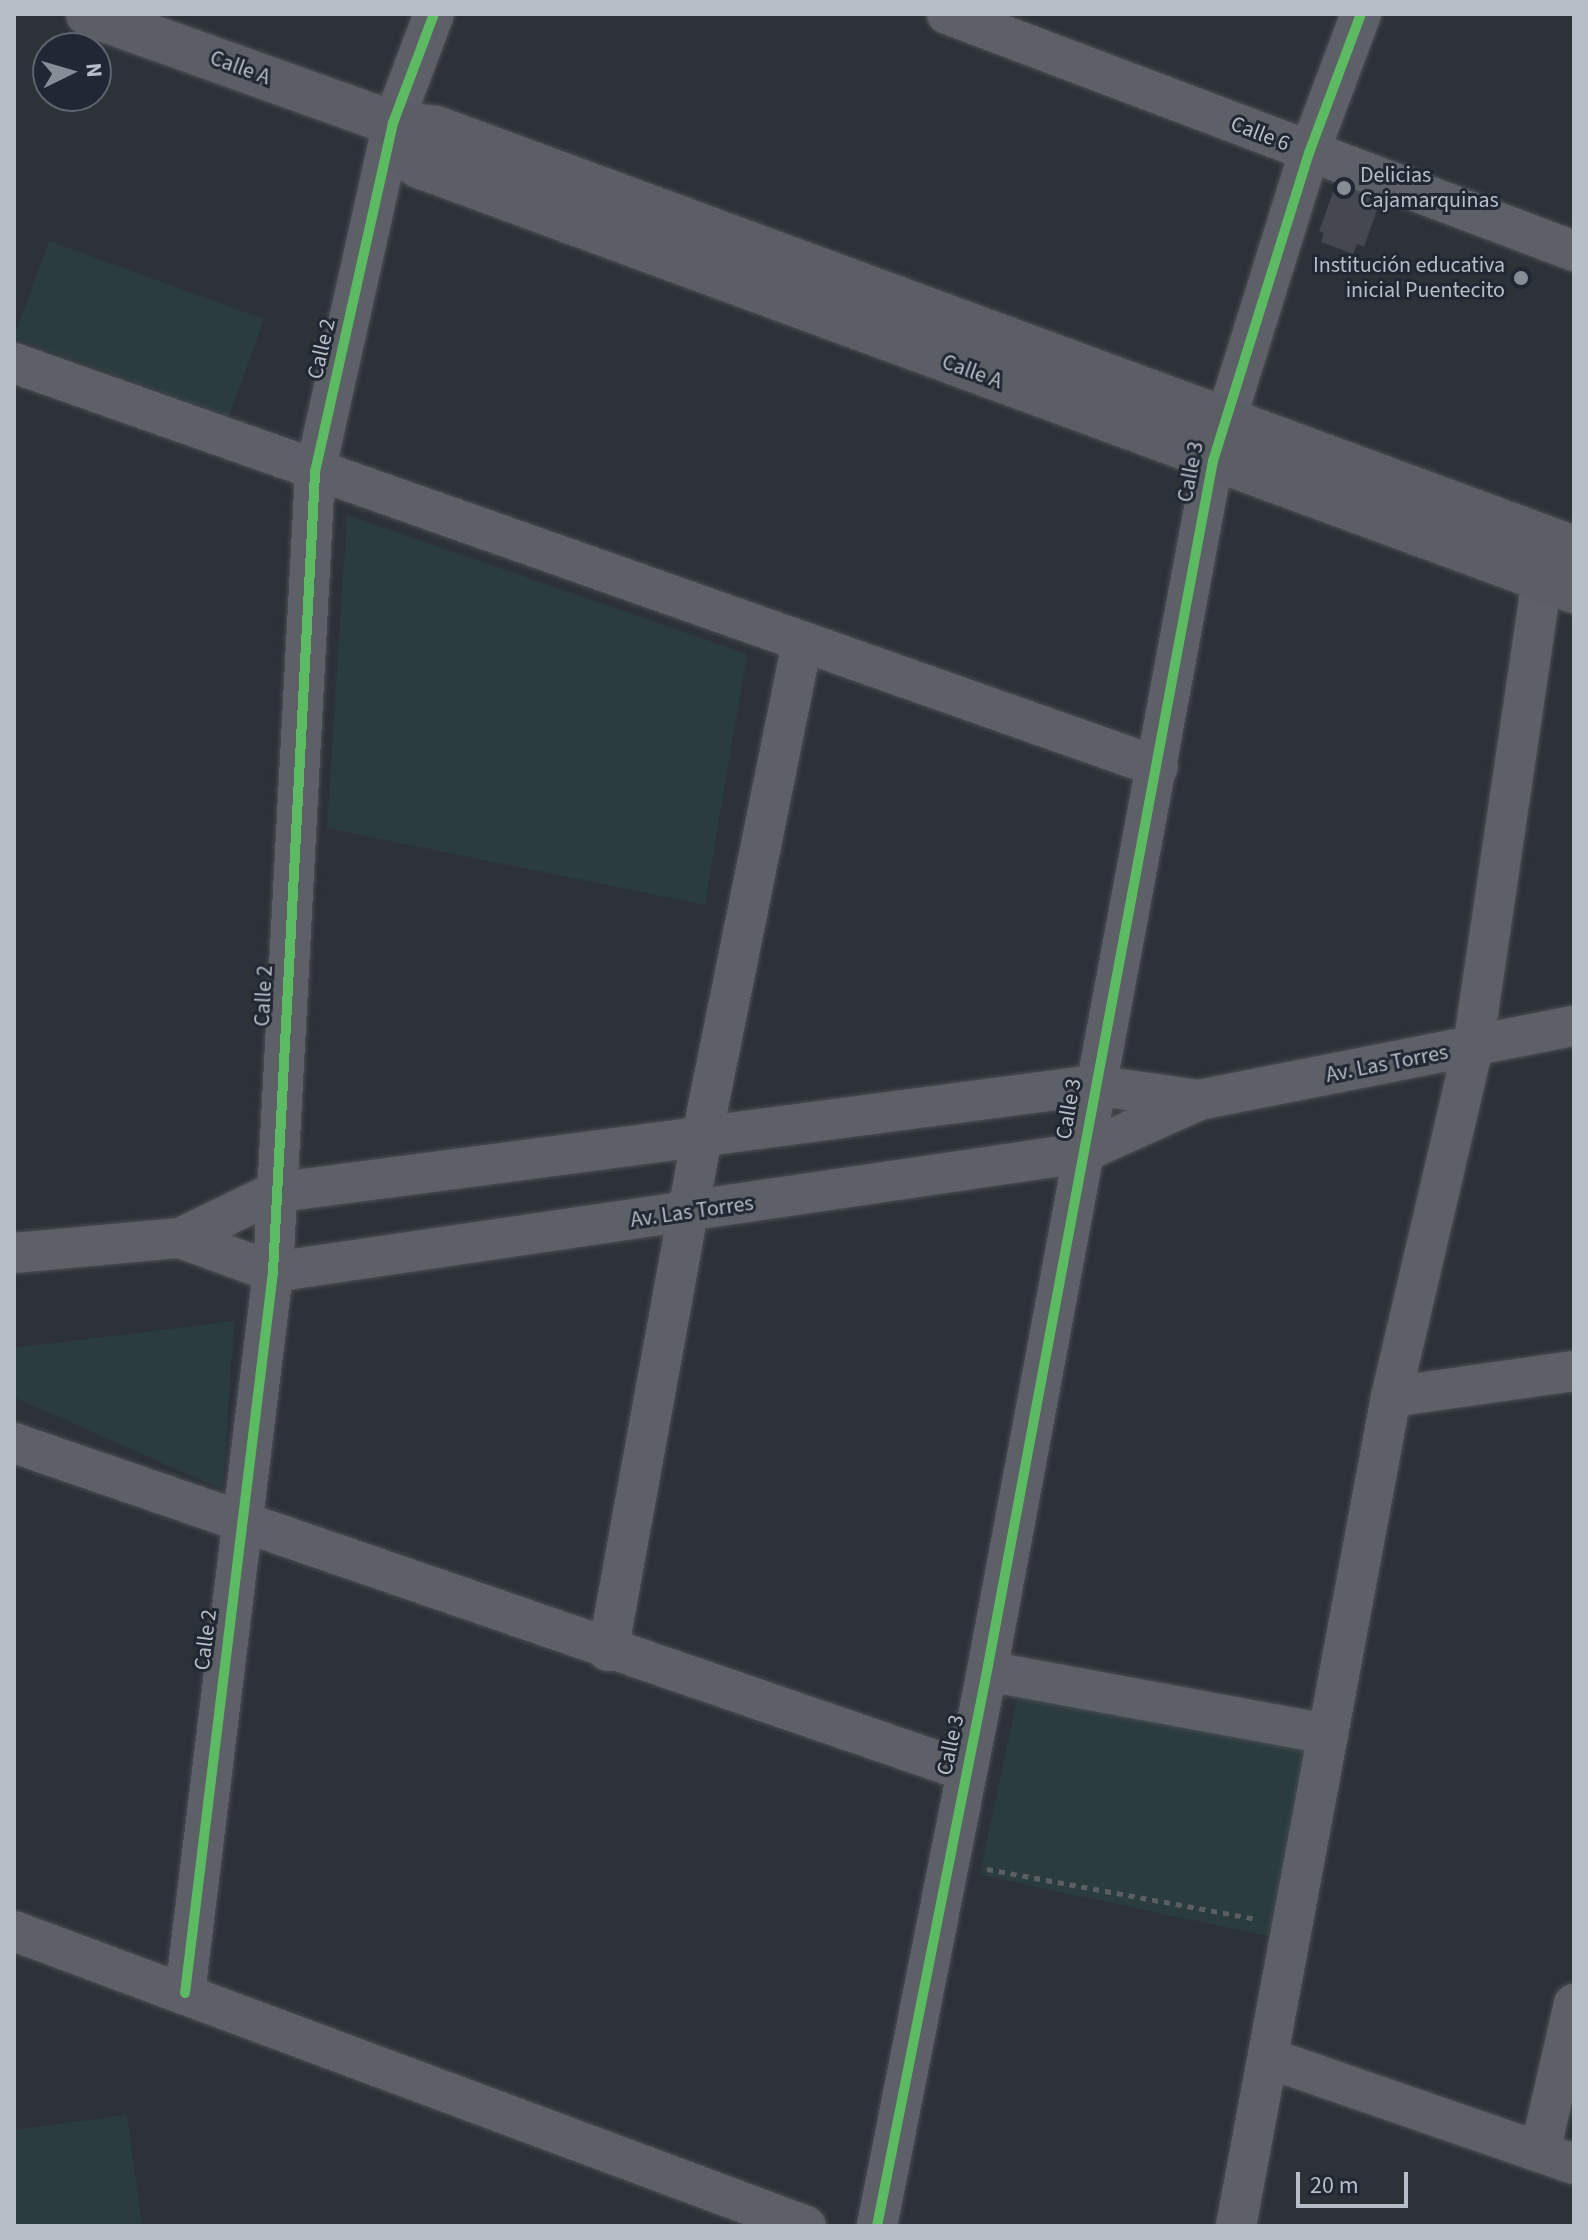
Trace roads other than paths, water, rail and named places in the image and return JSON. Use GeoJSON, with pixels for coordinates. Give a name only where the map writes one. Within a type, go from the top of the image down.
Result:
{"type":"FeatureCollection","features":[{"type":"Feature","properties":{"kind":"street","name":"Calle A"},"geometry":{"type":"LineString","coordinates":[[88,14],[393,123],[419,166],[1218,442],[1574,548]]}},
{"type":"Feature","properties":{"kind":"street","name":"Calle 2"},"geometry":{"type":"LineString","coordinates":[[185,1993],[240,1518],[273,1272],[273,1193],[315,472],[393,123],[434,14]]}},
{"type":"Feature","properties":{"kind":"street","name":"Calle 6"},"geometry":{"type":"LineString","coordinates":[[947,14],[1574,251]]}},
{"type":"Feature","properties":{"kind":"street","name":"Calle 3"},"geometry":{"type":"LineString","coordinates":[[877,2226],[987,1671],[1093,1085],[1158,767],[1218,442],[1309,153],[1361,14]]}},
{"type":"Feature","properties":{"kind":"street"},"geometry":{"type":"LineString","coordinates":[[14,363],[315,472],[1158,767]]}},
{"type":"Feature","properties":{"kind":"street","name":"Calle A"},"geometry":{"type":"LineString","coordinates":[[1218,442],[1558,586]]}},
{"type":"Feature","properties":{"kind":"street"},"geometry":{"type":"LineString","coordinates":[[1236,2226],[1391,1397],[1473,1047],[1558,586]]}},
{"type":"Feature","properties":{"kind":"street"},"geometry":{"type":"LineString","coordinates":[[608,1651],[702,1136],[802,643]]}},
{"type":"Feature","properties":{"kind":"street","name":"Av. Las Torres"},"geometry":{"type":"LineString","coordinates":[[180,1238],[273,1272],[688,1213],[1081,1153],[1199,1100],[1574,1026]]}},
{"type":"Feature","properties":{"kind":"street","name":"Av. Las Torres"},"geometry":{"type":"LineString","coordinates":[[14,1253],[180,1238],[273,1193],[1093,1085],[1199,1100]]}},
{"type":"Feature","properties":{"kind":"street"},"geometry":{"type":"LineString","coordinates":[[1391,1397],[1574,1371]]}},
{"type":"Feature","properties":{"kind":"street"},"geometry":{"type":"LineString","coordinates":[[14,1443],[240,1518],[608,1651],[966,1771]]}},
{"type":"Feature","properties":{"kind":"street"},"geometry":{"type":"LineString","coordinates":[[987,1671],[1328,1734]]}},
{"type":"Feature","properties":{"kind":"street"},"geometry":{"type":"LineString","coordinates":[[14,1931],[806,2226]]}},
{"type":"Feature","properties":{"kind":"street"},"geometry":{"type":"LineString","coordinates":[[1268,2058],[1557,2158],[1574,2004]]}},
{"type":"Feature","properties":{"kind":"place","name":"Delicias Cajamarquinas"},"geometry":{"type":"Point","coordinates":[1344,188]}},
{"type":"Feature","properties":{"kind":"place","name":"Institución educativa inicial Puentecito"},"geometry":{"type":"Point","coordinates":[1521,278]}}]}
